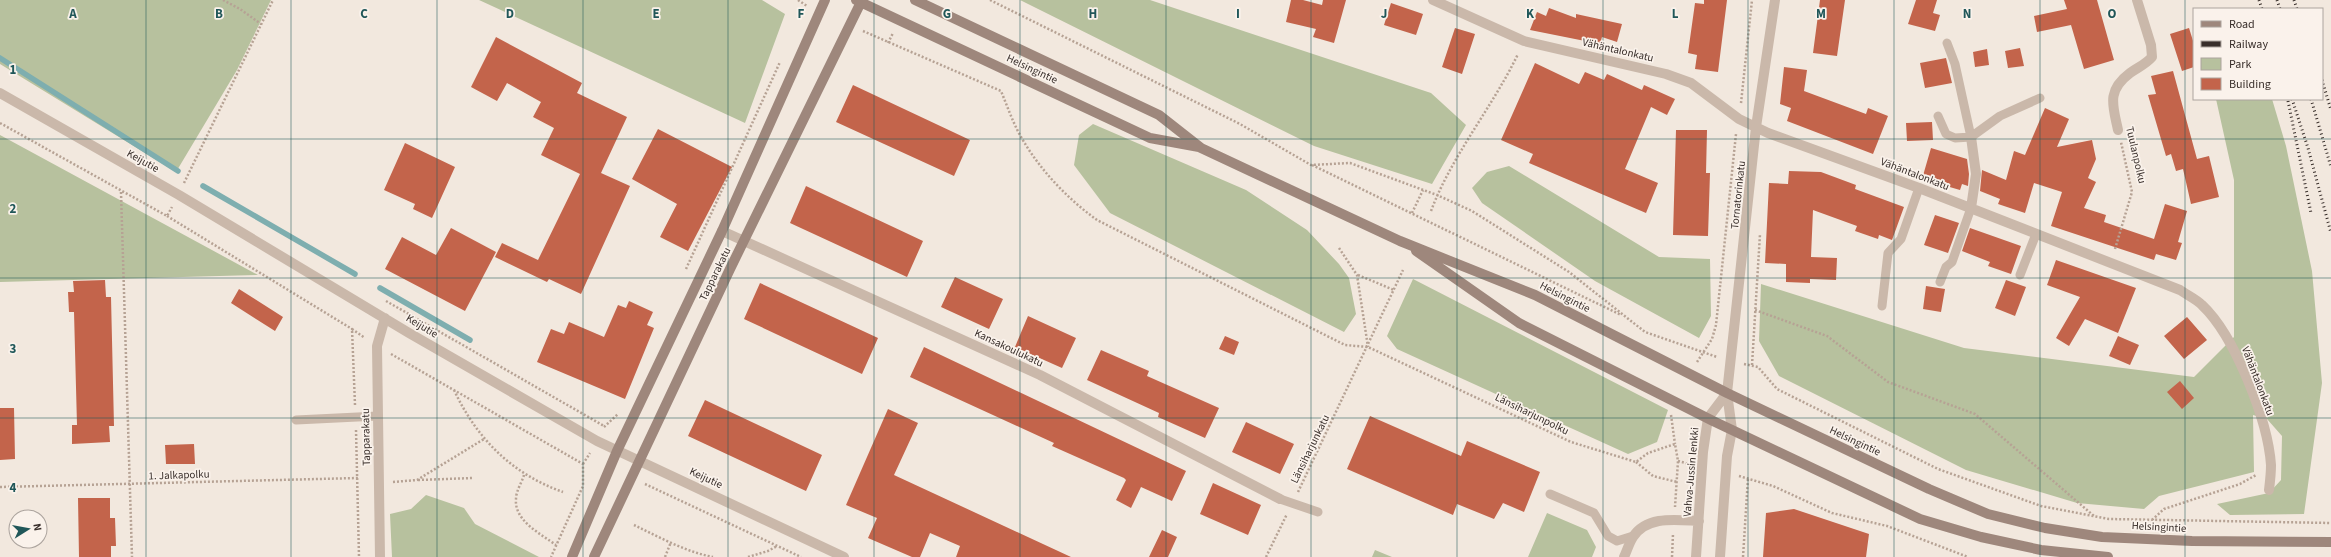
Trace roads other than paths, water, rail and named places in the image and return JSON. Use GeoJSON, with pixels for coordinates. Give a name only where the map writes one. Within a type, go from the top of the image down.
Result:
{"type":"FeatureCollection","features":[{"type":"Feature","properties":{"kind":"main road","name":"Tapparakatu"},"geometry":{"type":"LineString","coordinates":[[572,557],[617,451],[722,231],[825,0]]}},
{"type":"Feature","properties":{"kind":"main road","name":"Helsingintie"},"geometry":{"type":"LineString","coordinates":[[915,0],[1159,115],[1201,148],[1400,241],[1535,295],[1727,393],[1929,489],[1988,514],[2045,528],[2102,537],[2192,541],[2331,542]]}},
{"type":"Feature","properties":{"kind":"main road","name":"Tapparakatu"},"geometry":{"type":"LineString","coordinates":[[594,557],[859,1]]}},
{"type":"Feature","properties":{"kind":"main road","name":"Helsingintie"},"geometry":{"type":"LineString","coordinates":[[859,1],[1150,138],[1201,148]]}},
{"type":"Feature","properties":{"kind":"main road","name":"Helsingintie"},"geometry":{"type":"LineString","coordinates":[[1400,241],[1519,323],[1732,430],[1920,519],[1981,537],[2041,550],[2108,557]]}},
{"type":"Feature","properties":{"kind":"street","name":"Vähäntalonkatu"},"geometry":{"type":"LineString","coordinates":[[1433,0],[1524,41],[1666,74],[1691,82],[1739,119],[1756,127],[1919,188],[2180,290],[2202,305],[2219,325],[2235,350],[2258,410],[2271,466],[2270,490]]}},
{"type":"Feature","properties":{"kind":"street","name":"Tornatorinkatu"},"geometry":{"type":"LineString","coordinates":[[1727,393],[1756,127],[1775,0]]}},
{"type":"Feature","properties":{"kind":"street","name":"Tuulanpolku"},"geometry":{"type":"LineString","coordinates":[[2118,130],[2111,100],[2118,86],[2130,73],[2145,66],[2152,57],[2151,45],[2137,0]]}},
{"type":"Feature","properties":{"kind":"street","name":"Keijutie"},"geometry":{"type":"LineString","coordinates":[[0,93],[179,195],[385,318],[597,441],[844,557]]}},
{"type":"Feature","properties":{"kind":"street"},"geometry":{"type":"LineString","coordinates":[[1971,137],[1976,174],[1971,208]]}},
{"type":"Feature","properties":{"kind":"street","name":"Kansakoulukatu"},"geometry":{"type":"LineString","coordinates":[[722,231],[1040,375],[1280,499]]}},
{"type":"Feature","properties":{"kind":"street","name":"Tapparakatu"},"geometry":{"type":"LineString","coordinates":[[380,557],[377,346],[385,318]]}},
{"type":"Feature","properties":{"kind":"street"},"geometry":{"type":"LineString","coordinates":[[1720,557],[1726,473],[1732,430],[1727,393]]}},
{"type":"Feature","properties":{"kind":"street","name":"Vahva-Jussin lenkki"},"geometry":{"type":"LineString","coordinates":[[1696,557],[1702,467],[1708,418],[1727,393]]}},
{"type":"Feature","properties":{"kind":"street"},"geometry":{"type":"LineString","coordinates":[[1624,557],[1633,536],[1648,524],[1664,519],[1699,521]]}},
{"type":"Feature","properties":{"kind":"lane"},"geometry":{"type":"LineString","coordinates":[[1947,43],[1955,64],[1971,137]]}},
{"type":"Feature","properties":{"kind":"lane"},"geometry":{"type":"LineString","coordinates":[[1938,116],[1946,134],[1955,138],[1971,137],[2000,116],[2040,98]]}},
{"type":"Feature","properties":{"kind":"lane"},"geometry":{"type":"LineString","coordinates":[[1882,306],[1888,253],[1901,239],[1919,188]]}},
{"type":"Feature","properties":{"kind":"lane"},"geometry":{"type":"LineString","coordinates":[[1940,282],[1946,267],[1952,262],[1971,208]]}},
{"type":"Feature","properties":{"kind":"lane"},"geometry":{"type":"LineString","coordinates":[[2020,275],[2036,234]]}},
{"type":"Feature","properties":{"kind":"lane"},"geometry":{"type":"LineString","coordinates":[[296,420],[378,416]]}},
{"type":"Feature","properties":{"kind":"lane"},"geometry":{"type":"LineString","coordinates":[[1550,494],[1594,513],[1608,536],[1617,541],[1633,536]]}},
{"type":"Feature","properties":{"kind":"lane"},"geometry":{"type":"LineString","coordinates":[[1280,499],[1318,512]]}},
{"type":"Feature","properties":{"kind":"waterway"},"geometry":{"type":"LineString","coordinates":[[0,58],[178,171]]}},
{"type":"Feature","properties":{"kind":"waterway"},"geometry":{"type":"LineString","coordinates":[[203,186],[355,274]]}},
{"type":"Feature","properties":{"kind":"waterway"},"geometry":{"type":"LineString","coordinates":[[380,288],[470,340]]}},
{"type":"Feature","properties":{"kind":"railway"},"geometry":{"type":"LineString","coordinates":[[2259,0],[2262,8]]}},
{"type":"Feature","properties":{"kind":"railway"},"geometry":{"type":"LineString","coordinates":[[2277,0],[2280,8]]}},
{"type":"Feature","properties":{"kind":"railway"},"geometry":{"type":"LineString","coordinates":[[2294,0],[2297,8]]}},
{"type":"Feature","properties":{"kind":"railway"},"geometry":{"type":"LineString","coordinates":[[2323,83],[2331,110]]}},
{"type":"Feature","properties":{"kind":"railway"},"geometry":{"type":"LineString","coordinates":[[2292,100],[2308,148],[2331,233]]}},
{"type":"Feature","properties":{"kind":"railway"},"geometry":{"type":"LineString","coordinates":[[2311,100],[2331,167]]}},
{"type":"Feature","properties":{"kind":"railway"},"geometry":{"type":"LineString","coordinates":[[2288,101],[2311,213]]}}]}
